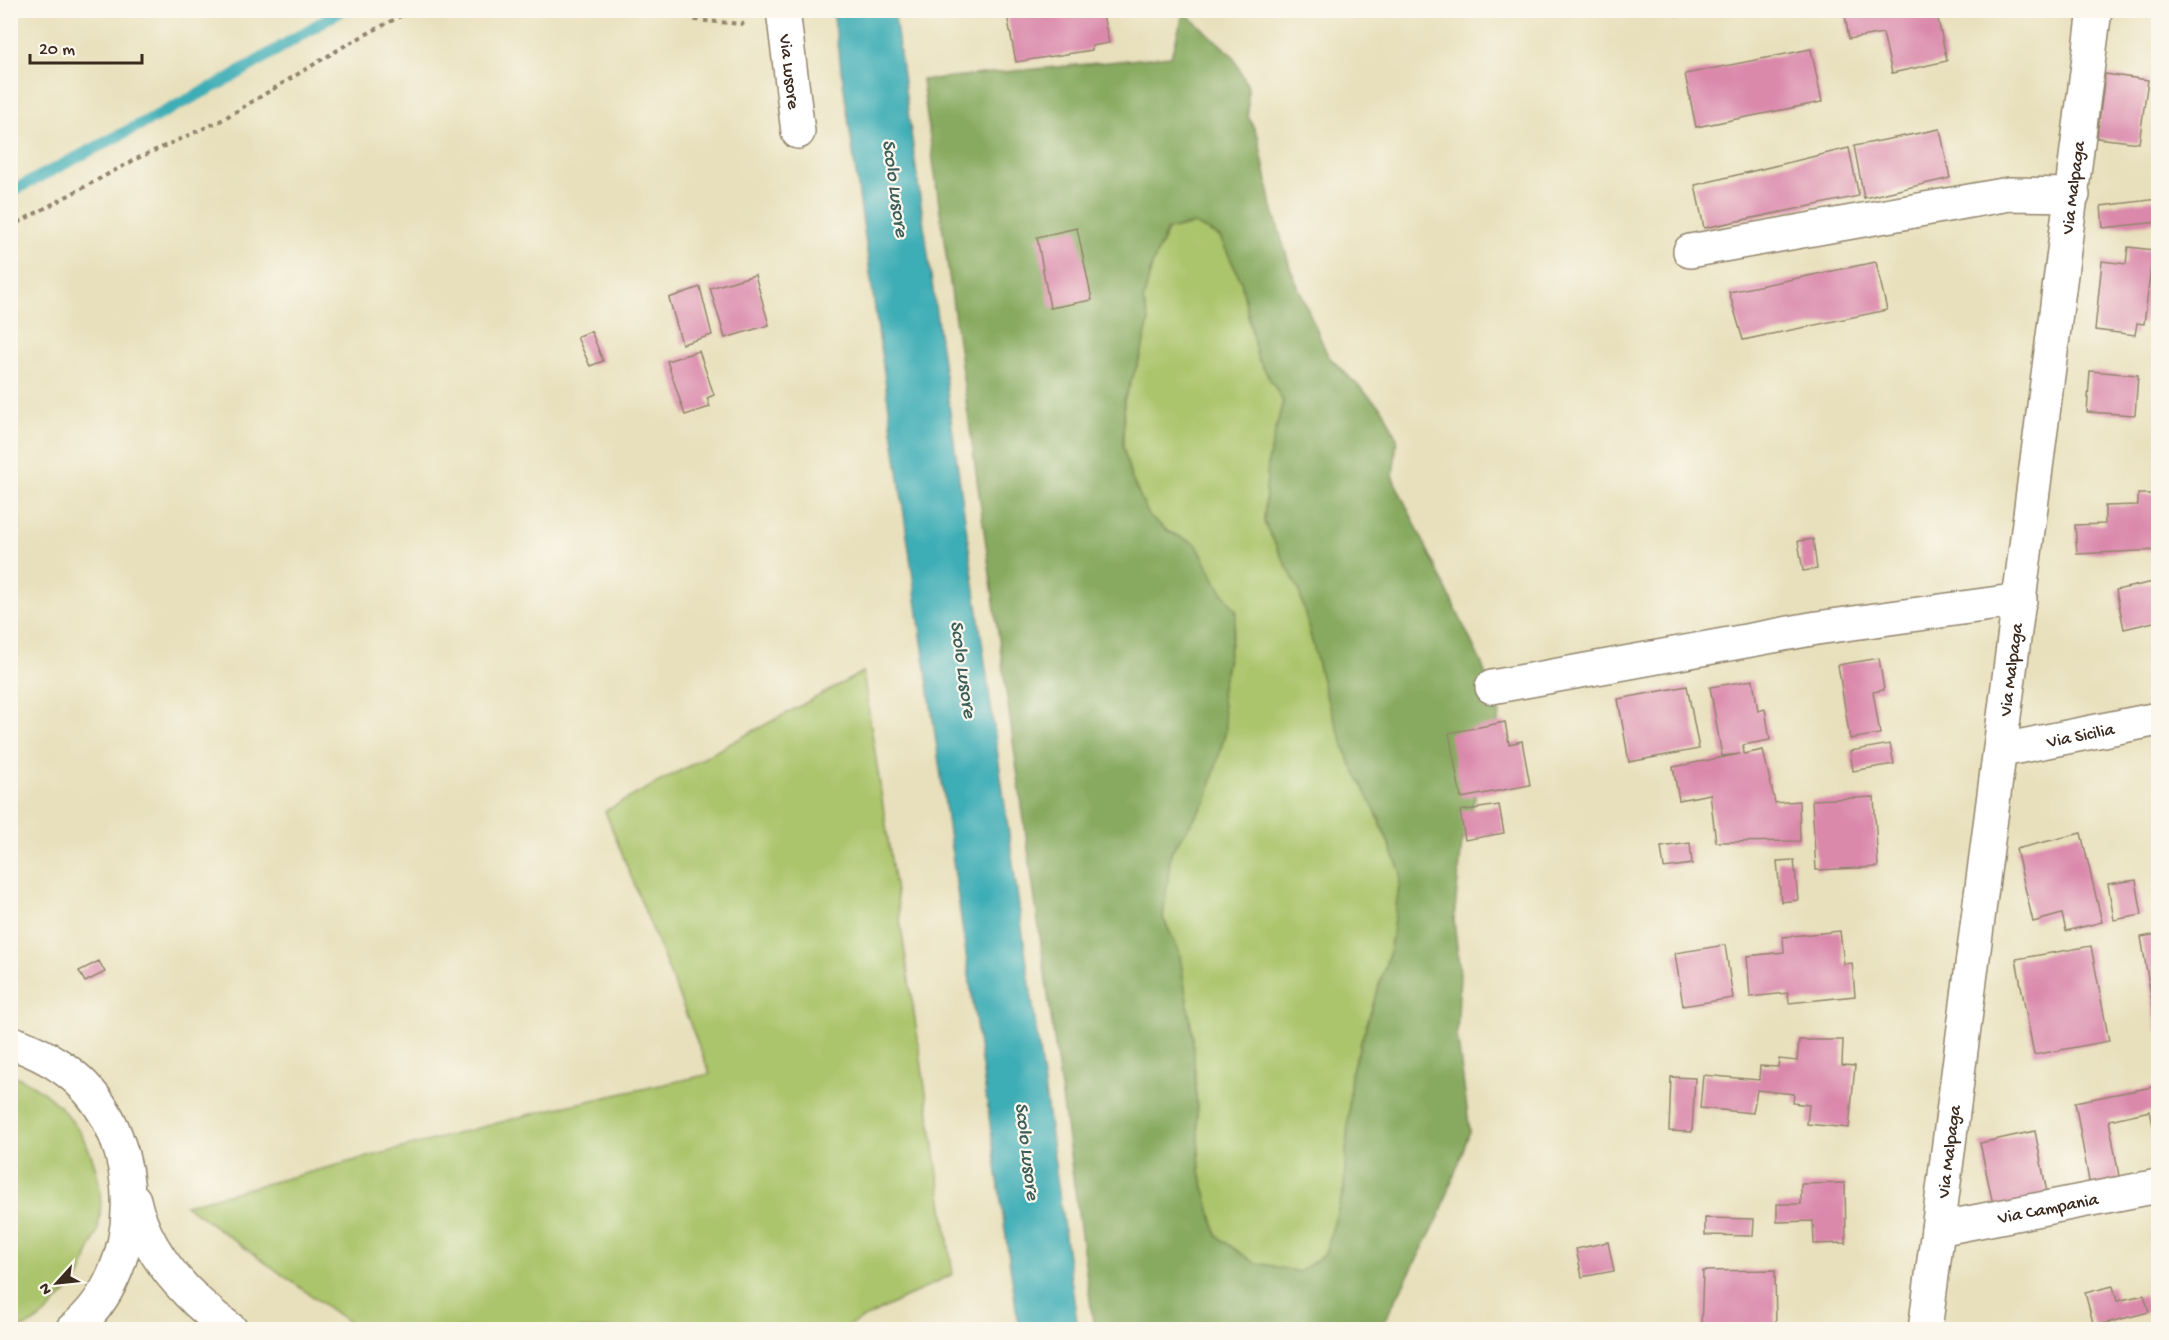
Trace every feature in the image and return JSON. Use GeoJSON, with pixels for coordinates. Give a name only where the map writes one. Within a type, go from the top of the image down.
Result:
{"type":"FeatureCollection","features":[{"type":"Feature","properties":{"kind":"street","name":"Via Lusore"},"geometry":{"type":"LineString","coordinates":[[783,10],[798,132]]}},
{"type":"Feature","properties":{"kind":"street","name":"Via Malpaga"},"geometry":{"type":"LineString","coordinates":[[1925,1329],[2002,750],[2095,10]]}},
{"type":"Feature","properties":{"kind":"street"},"geometry":{"type":"LineString","coordinates":[[1690,251],[2009,194],[2073,195]]}},
{"type":"Feature","properties":{"kind":"street"},"geometry":{"type":"LineString","coordinates":[[1492,687],[1817,628],[2020,600]]}},
{"type":"Feature","properties":{"kind":"street","name":"Via Sicilia"},"geometry":{"type":"LineString","coordinates":[[2002,750],[2158,719]]}},
{"type":"Feature","properties":{"kind":"street"},"geometry":{"type":"LineString","coordinates":[[10,1042],[40,1053],[79,1081],[109,1121],[128,1174],[137,1218],[157,1259],[189,1294],[231,1329]]}},
{"type":"Feature","properties":{"kind":"street"},"geometry":{"type":"LineString","coordinates":[[72,1329],[106,1291],[125,1245],[128,1174]]}},
{"type":"Feature","properties":{"kind":"street","name":"Via Campania"},"geometry":{"type":"LineString","coordinates":[[1938,1229],[2158,1186]]}},
{"type":"Feature","properties":{"kind":"path"},"geometry":{"type":"LineString","coordinates":[[10,227],[138,158],[220,121],[346,45],[412,10]]}},
{"type":"Feature","properties":{"kind":"path"},"geometry":{"type":"LineString","coordinates":[[680,10],[695,20],[742,24],[751,21]]}},
{"type":"Feature","properties":{"kind":"green space"},"geometry":{"type":"Polygon","coordinates":[[[1184,12],[1233,56],[1248,87],[1248,116],[1258,136],[1272,207],[1291,270],[1328,356],[1384,411],[1397,439],[1393,478],[1481,662],[1500,715],[1462,842],[1454,920],[1460,974],[1457,1035],[1470,1131],[1439,1217],[1380,1329],[1094,1329],[922,80],[1171,56],[1184,12]],[[1195,224],[1167,230],[1152,265],[1143,301],[1149,320],[1141,355],[1124,400],[1123,447],[1131,477],[1149,516],[1169,532],[1196,544],[1220,589],[1237,612],[1221,692],[1226,730],[1206,801],[1171,852],[1163,918],[1179,951],[1193,1038],[1200,1172],[1217,1236],[1253,1262],[1299,1272],[1325,1254],[1344,1189],[1351,1074],[1389,954],[1401,873],[1379,818],[1348,758],[1326,696],[1299,590],[1264,522],[1268,462],[1283,401],[1257,357],[1241,281],[1220,237],[1195,224]]]}},
{"type":"Feature","properties":{"kind":"green space"},"geometry":{"type":"Polygon","coordinates":[[[1195,224],[1220,237],[1241,281],[1257,357],[1283,401],[1268,462],[1264,522],[1299,590],[1326,696],[1401,873],[1389,954],[1351,1074],[1344,1189],[1325,1254],[1299,1272],[1253,1262],[1217,1236],[1200,1172],[1193,1038],[1179,951],[1163,918],[1171,852],[1206,801],[1226,730],[1221,692],[1237,613],[1220,589],[1196,544],[1169,532],[1149,516],[1131,478],[1123,447],[1124,400],[1141,355],[1149,320],[1143,301],[1152,265],[1168,230],[1195,224]]]}},
{"type":"Feature","properties":{"kind":"green space"},"geometry":{"type":"Polygon","coordinates":[[[863,672],[953,1274],[842,1329],[358,1329],[185,1205],[543,1111],[710,1074],[605,811],[863,672]]]}},
{"type":"Feature","properties":{"kind":"green space"},"geometry":{"type":"Polygon","coordinates":[[[10,1074],[31,1084],[51,1098],[81,1135],[92,1157],[101,1204],[97,1231],[80,1276],[49,1311],[38,1320],[18,1329],[10,1329],[10,1074]]]}},
{"type":"Feature","properties":{"kind":"water","name":"Scolo Lusore"},"geometry":{"type":"Polygon","coordinates":[[[833,11],[894,11],[1078,1329],[1019,1329],[833,11]]]}},
{"type":"Feature","properties":{"kind":"building"},"geometry":{"type":"Polygon","coordinates":[[[1006,10],[1102,10],[1109,43],[1092,46],[1092,50],[1016,62],[1006,10]]]}},
{"type":"Feature","properties":{"kind":"building"},"geometry":{"type":"Polygon","coordinates":[[[1675,10],[1702,10],[1702,12],[1676,16],[1675,10]]]}},
{"type":"Feature","properties":{"kind":"building"},"geometry":{"type":"Polygon","coordinates":[[[1844,10],[1936,10],[1947,61],[1892,73],[1883,33],[1849,39],[1844,10]]]}},
{"type":"Feature","properties":{"kind":"building"},"geometry":{"type":"Polygon","coordinates":[[[1811,49],[1822,102],[1696,127],[1685,74],[1811,49]]]}},
{"type":"Feature","properties":{"kind":"building"},"geometry":{"type":"Polygon","coordinates":[[[2105,74],[2148,80],[2139,143],[2097,138],[2105,74]]]}},
{"type":"Feature","properties":{"kind":"building"},"geometry":{"type":"Polygon","coordinates":[[[1940,129],[1950,178],[1864,198],[1854,146],[1940,129]]]}},
{"type":"Feature","properties":{"kind":"building"},"geometry":{"type":"Polygon","coordinates":[[[1849,148],[1859,196],[1704,228],[1695,185],[1849,148]]]}},
{"type":"Feature","properties":{"kind":"building"},"geometry":{"type":"Polygon","coordinates":[[[2158,199],[2158,222],[2103,228],[2101,206],[2158,199]]]}},
{"type":"Feature","properties":{"kind":"building"},"geometry":{"type":"Polygon","coordinates":[[[1077,228],[1092,300],[1050,308],[1037,237],[1077,228]]]}},
{"type":"Feature","properties":{"kind":"building"},"geometry":{"type":"Polygon","coordinates":[[[2128,247],[2153,250],[2144,324],[2137,323],[2135,335],[2095,330],[2102,261],[2126,264],[2128,247]]]}},
{"type":"Feature","properties":{"kind":"building"},"geometry":{"type":"Polygon","coordinates":[[[1876,262],[1887,310],[1743,340],[1729,292],[1876,262]]]}},
{"type":"Feature","properties":{"kind":"building"},"geometry":{"type":"Polygon","coordinates":[[[755,275],[769,325],[725,338],[710,288],[755,275]]]}},
{"type":"Feature","properties":{"kind":"building"},"geometry":{"type":"Polygon","coordinates":[[[700,287],[712,335],[682,344],[669,298],[700,287]]]}},
{"type":"Feature","properties":{"kind":"building"},"geometry":{"type":"Polygon","coordinates":[[[591,331],[603,361],[590,366],[577,337],[591,331]]]}},
{"type":"Feature","properties":{"kind":"building"},"geometry":{"type":"Polygon","coordinates":[[[699,351],[714,395],[707,398],[710,407],[685,415],[667,361],[699,351]]]}},
{"type":"Feature","properties":{"kind":"building"},"geometry":{"type":"Polygon","coordinates":[[[2090,371],[2138,375],[2135,415],[2087,412],[2090,371]]]}},
{"type":"Feature","properties":{"kind":"building"},"geometry":{"type":"Polygon","coordinates":[[[2138,494],[2158,494],[2158,550],[2077,554],[2075,525],[2105,524],[2105,506],[2138,505],[2138,494]]]}},
{"type":"Feature","properties":{"kind":"building"},"geometry":{"type":"Polygon","coordinates":[[[1813,539],[1817,569],[1803,571],[1798,541],[1813,539]]]}},
{"type":"Feature","properties":{"kind":"building"},"geometry":{"type":"Polygon","coordinates":[[[2158,581],[2158,621],[2124,629],[2116,590],[2158,581]]]}},
{"type":"Feature","properties":{"kind":"building"},"geometry":{"type":"Polygon","coordinates":[[[1879,658],[1884,690],[1873,692],[1880,734],[1850,739],[1838,665],[1879,658]]]}},
{"type":"Feature","properties":{"kind":"building"},"geometry":{"type":"Polygon","coordinates":[[[1753,680],[1758,711],[1765,709],[1770,740],[1743,745],[1744,754],[1763,750],[1775,803],[1799,801],[1800,841],[1716,842],[1710,794],[1679,800],[1673,767],[1740,754],[1722,756],[1710,687],[1753,680]]]}},
{"type":"Feature","properties":{"kind":"building"},"geometry":{"type":"Polygon","coordinates":[[[1687,686],[1699,749],[1629,762],[1618,699],[1687,686]]]}},
{"type":"Feature","properties":{"kind":"building"},"geometry":{"type":"Polygon","coordinates":[[[1505,722],[1509,744],[1522,741],[1530,785],[1461,798],[1449,733],[1505,722]]]}},
{"type":"Feature","properties":{"kind":"building"},"geometry":{"type":"Polygon","coordinates":[[[1890,744],[1894,764],[1853,771],[1850,751],[1890,744]]]}},
{"type":"Feature","properties":{"kind":"building"},"geometry":{"type":"Polygon","coordinates":[[[1874,797],[1878,867],[1816,870],[1812,800],[1874,797]]]}},
{"type":"Feature","properties":{"kind":"building"},"geometry":{"type":"Polygon","coordinates":[[[1499,805],[1504,833],[1465,840],[1460,811],[1499,805]]]}},
{"type":"Feature","properties":{"kind":"building"},"geometry":{"type":"Polygon","coordinates":[[[2081,833],[2102,922],[2066,931],[2062,914],[2033,922],[2016,849],[2081,833]]]}},
{"type":"Feature","properties":{"kind":"building"},"geometry":{"type":"Polygon","coordinates":[[[1690,843],[1692,864],[1664,868],[1661,847],[1690,843]]]}},
{"type":"Feature","properties":{"kind":"building"},"geometry":{"type":"Polygon","coordinates":[[[1794,860],[1798,900],[1781,902],[1777,861],[1794,860]]]}},
{"type":"Feature","properties":{"kind":"building"},"geometry":{"type":"Polygon","coordinates":[[[2136,880],[2142,915],[2114,920],[2108,884],[2136,880]]]}},
{"type":"Feature","properties":{"kind":"building"},"geometry":{"type":"Polygon","coordinates":[[[1840,931],[1844,964],[1852,963],[1855,996],[1789,1003],[1788,993],[1750,997],[1747,956],[1784,952],[1783,937],[1840,931]]]}},
{"type":"Feature","properties":{"kind":"building"},"geometry":{"type":"Polygon","coordinates":[[[2158,934],[2158,1031],[2157,1031],[2141,937],[2158,934]]]}},
{"type":"Feature","properties":{"kind":"building"},"geometry":{"type":"Polygon","coordinates":[[[1725,945],[1733,998],[1683,1006],[1675,953],[1725,945]]]}},
{"type":"Feature","properties":{"kind":"building"},"geometry":{"type":"Polygon","coordinates":[[[2091,946],[2109,1041],[2034,1055],[2016,959],[2091,946]]]}},
{"type":"Feature","properties":{"kind":"building"},"geometry":{"type":"Polygon","coordinates":[[[99,961],[105,972],[85,982],[79,971],[99,961]]]}},
{"type":"Feature","properties":{"kind":"building"},"geometry":{"type":"Polygon","coordinates":[[[1799,1040],[1843,1040],[1842,1065],[1855,1066],[1849,1128],[1807,1124],[1809,1105],[1793,1103],[1794,1094],[1757,1090],[1753,1113],[1700,1108],[1703,1075],[1759,1080],[1760,1066],[1778,1067],[1779,1059],[1797,1061],[1799,1040]]]}},
{"type":"Feature","properties":{"kind":"building"},"geometry":{"type":"Polygon","coordinates":[[[1671,1077],[1695,1078],[1692,1132],[1669,1131],[1671,1077]]]}},
{"type":"Feature","properties":{"kind":"building"},"geometry":{"type":"Polygon","coordinates":[[[2158,1086],[2158,1149],[2150,1111],[2109,1120],[2120,1182],[2090,1187],[2075,1102],[2158,1086]]]}},
{"type":"Feature","properties":{"kind":"building"},"geometry":{"type":"Polygon","coordinates":[[[2035,1131],[2049,1203],[1995,1214],[1980,1143],[2035,1131]]]}},
{"type":"Feature","properties":{"kind":"building"},"geometry":{"type":"Polygon","coordinates":[[[1845,1183],[1846,1243],[1814,1244],[1813,1221],[1777,1222],[1777,1204],[1801,1204],[1801,1184],[1845,1183]]]}},
{"type":"Feature","properties":{"kind":"building"},"geometry":{"type":"Polygon","coordinates":[[[1705,1218],[1754,1219],[1753,1236],[1705,1235],[1705,1218]]]}},
{"type":"Feature","properties":{"kind":"building"},"geometry":{"type":"Polygon","coordinates":[[[1608,1242],[1614,1271],[1582,1277],[1576,1249],[1608,1242]]]}},
{"type":"Feature","properties":{"kind":"building"},"geometry":{"type":"Polygon","coordinates":[[[1775,1270],[1776,1329],[1701,1329],[1703,1271],[1775,1270]]]}},
{"type":"Feature","properties":{"kind":"building"},"geometry":{"type":"Polygon","coordinates":[[[2113,1286],[2117,1301],[2144,1295],[2149,1312],[2094,1326],[2085,1293],[2113,1286]]]}},
{"type":"Feature","properties":{"kind":"waterway"},"geometry":{"type":"LineString","coordinates":[[10,192],[230,78],[342,10]]}}]}
